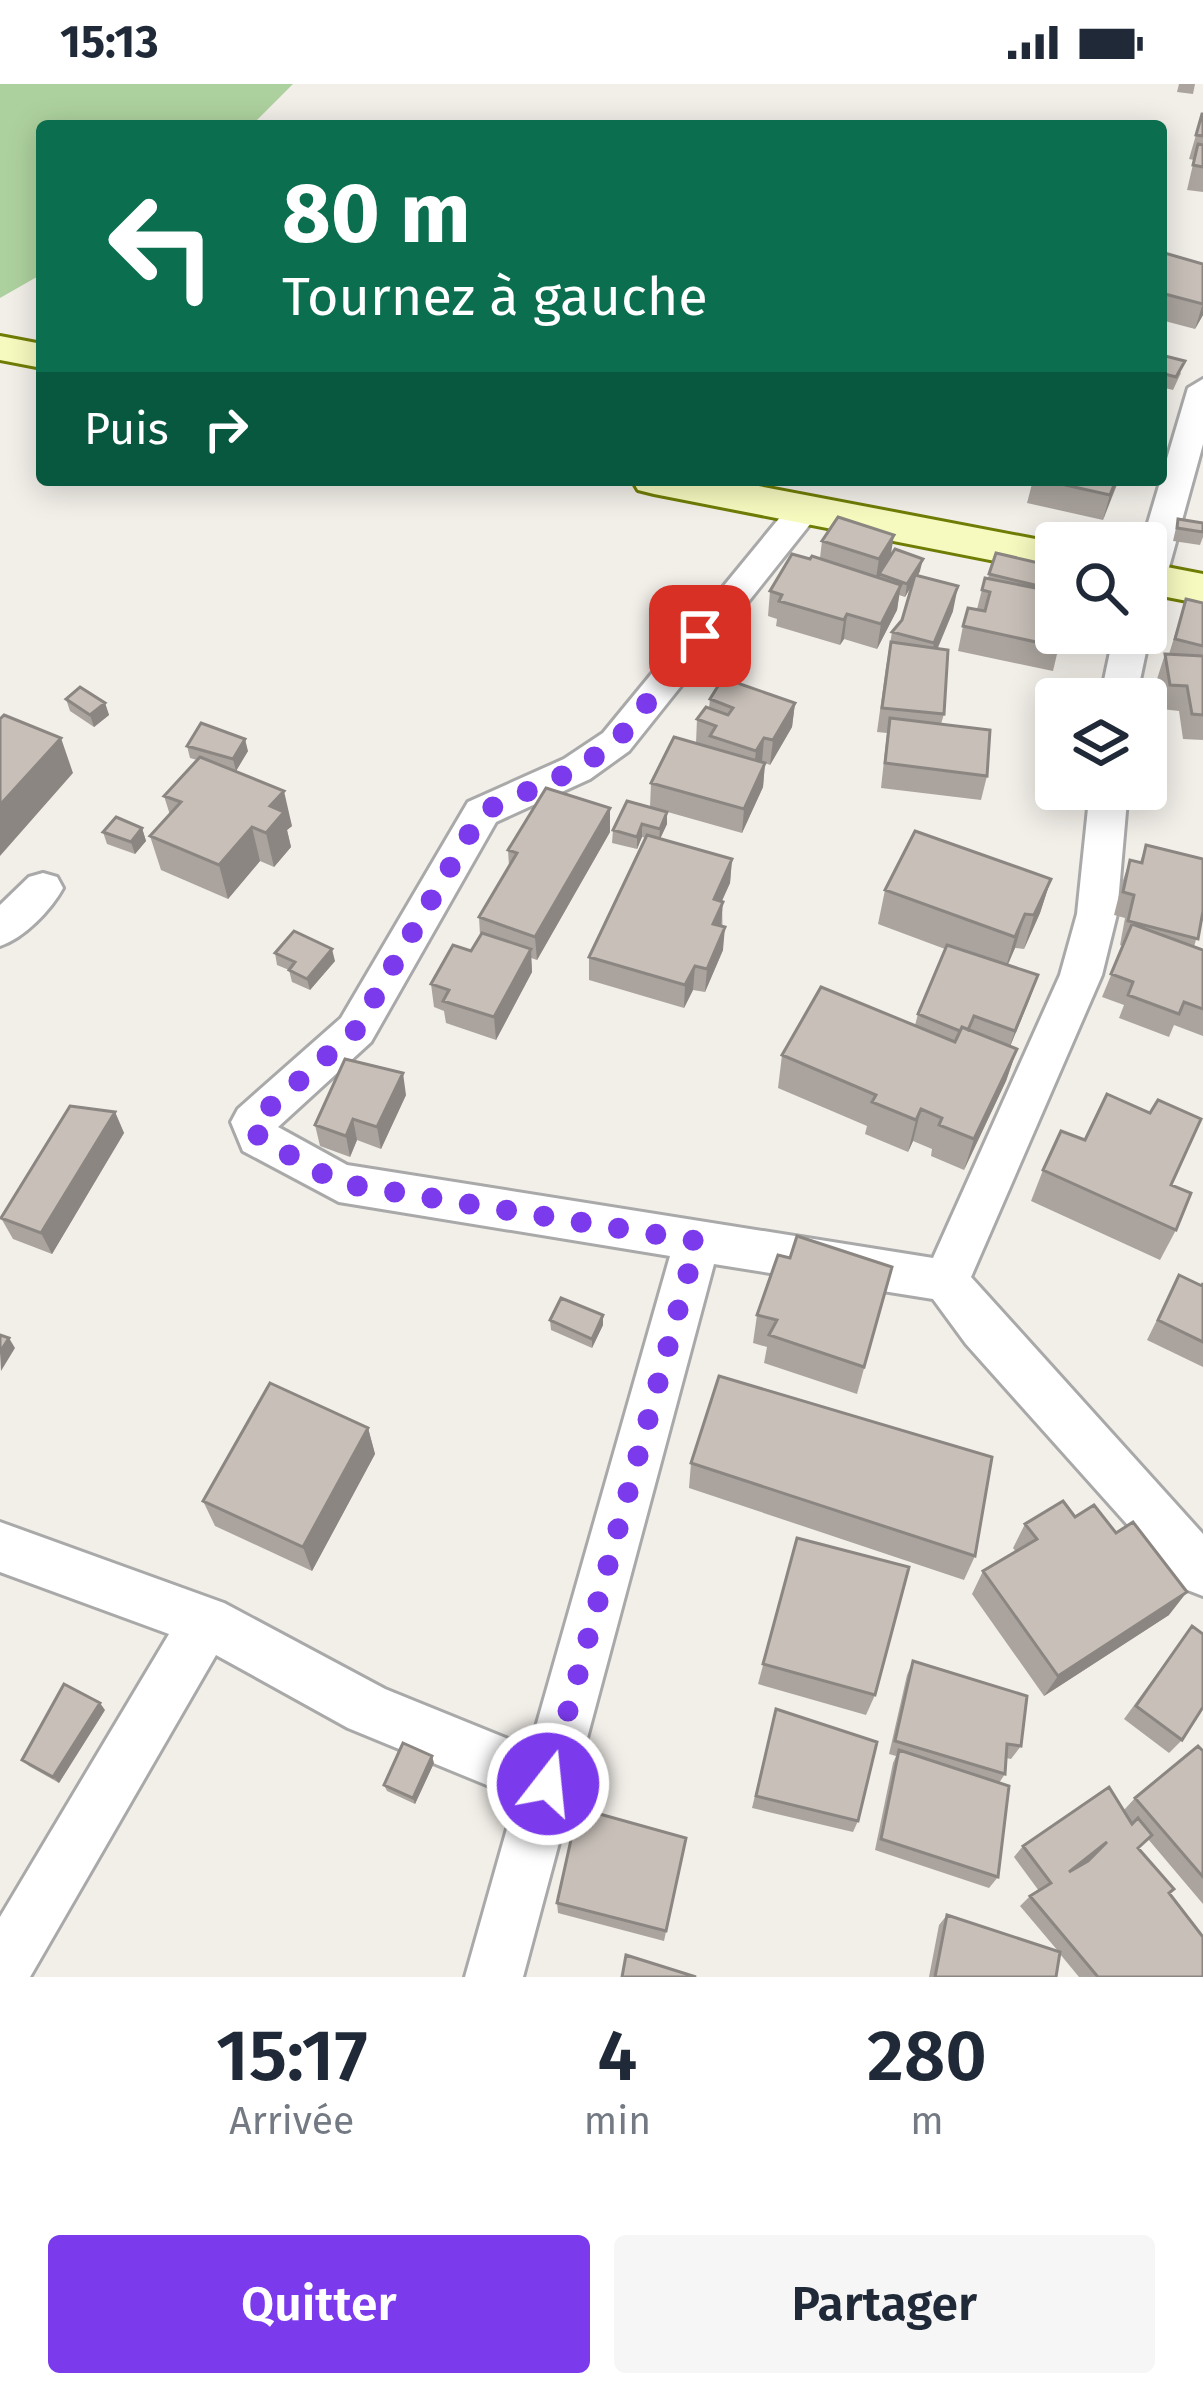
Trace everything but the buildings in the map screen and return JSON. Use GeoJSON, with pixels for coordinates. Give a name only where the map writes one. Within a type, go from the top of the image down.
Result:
{"type":"FeatureCollection","features":[{"type":"Feature","properties":{"kind":"main road"},"geometry":{"type":"LineString","coordinates":[[0,348],[36,355]]}},
{"type":"Feature","properties":{"kind":"main road"},"geometry":{"type":"LineString","coordinates":[[683,486],[1035,555]]}},
{"type":"Feature","properties":{"kind":"main road"},"geometry":{"type":"LineString","coordinates":[[1167,584],[1203,589]]}},
{"type":"Feature","properties":{"kind":"street"},"geometry":{"type":"LineString","coordinates":[[1164,522],[1203,388]]}},
{"type":"Feature","properties":{"kind":"street"},"geometry":{"type":"LineString","coordinates":[[803,511],[616,742],[577,769],[482,812],[356,1030],[253,1122],[259,1138],[339,1183],[946,1281],[982,1329],[1203,1571]]}},
{"type":"Feature","properties":{"kind":"street"},"geometry":{"type":"LineString","coordinates":[[946,1281],[1081,975],[1097,914],[1107,810]]}},
{"type":"Feature","properties":{"kind":"street"},"geometry":{"type":"LineString","coordinates":[[0,929],[44,888]]}},
{"type":"Feature","properties":{"kind":"street"},"geometry":{"type":"LineString","coordinates":[[494,1977],[697,1241]]}},
{"type":"Feature","properties":{"kind":"street"},"geometry":{"type":"LineString","coordinates":[[0,1546],[206,1621],[367,1709],[548,1784]]}},
{"type":"Feature","properties":{"kind":"street"},"geometry":{"type":"LineString","coordinates":[[0,1972],[206,1621]]}},
{"type":"Feature","properties":{"kind":"green space"},"geometry":{"type":"Polygon","coordinates":[[[0,84],[293,84],[257,120],[36,120],[36,277],[0,298],[0,84]]]}},
{"type":"Feature","properties":{"kind":"route"},"geometry":{"type":"LineString","coordinates":[[548,1784],[697,1241],[339,1183],[259,1138],[253,1122],[356,1030],[482,812],[577,769],[616,742],[700,636]]}}]}
